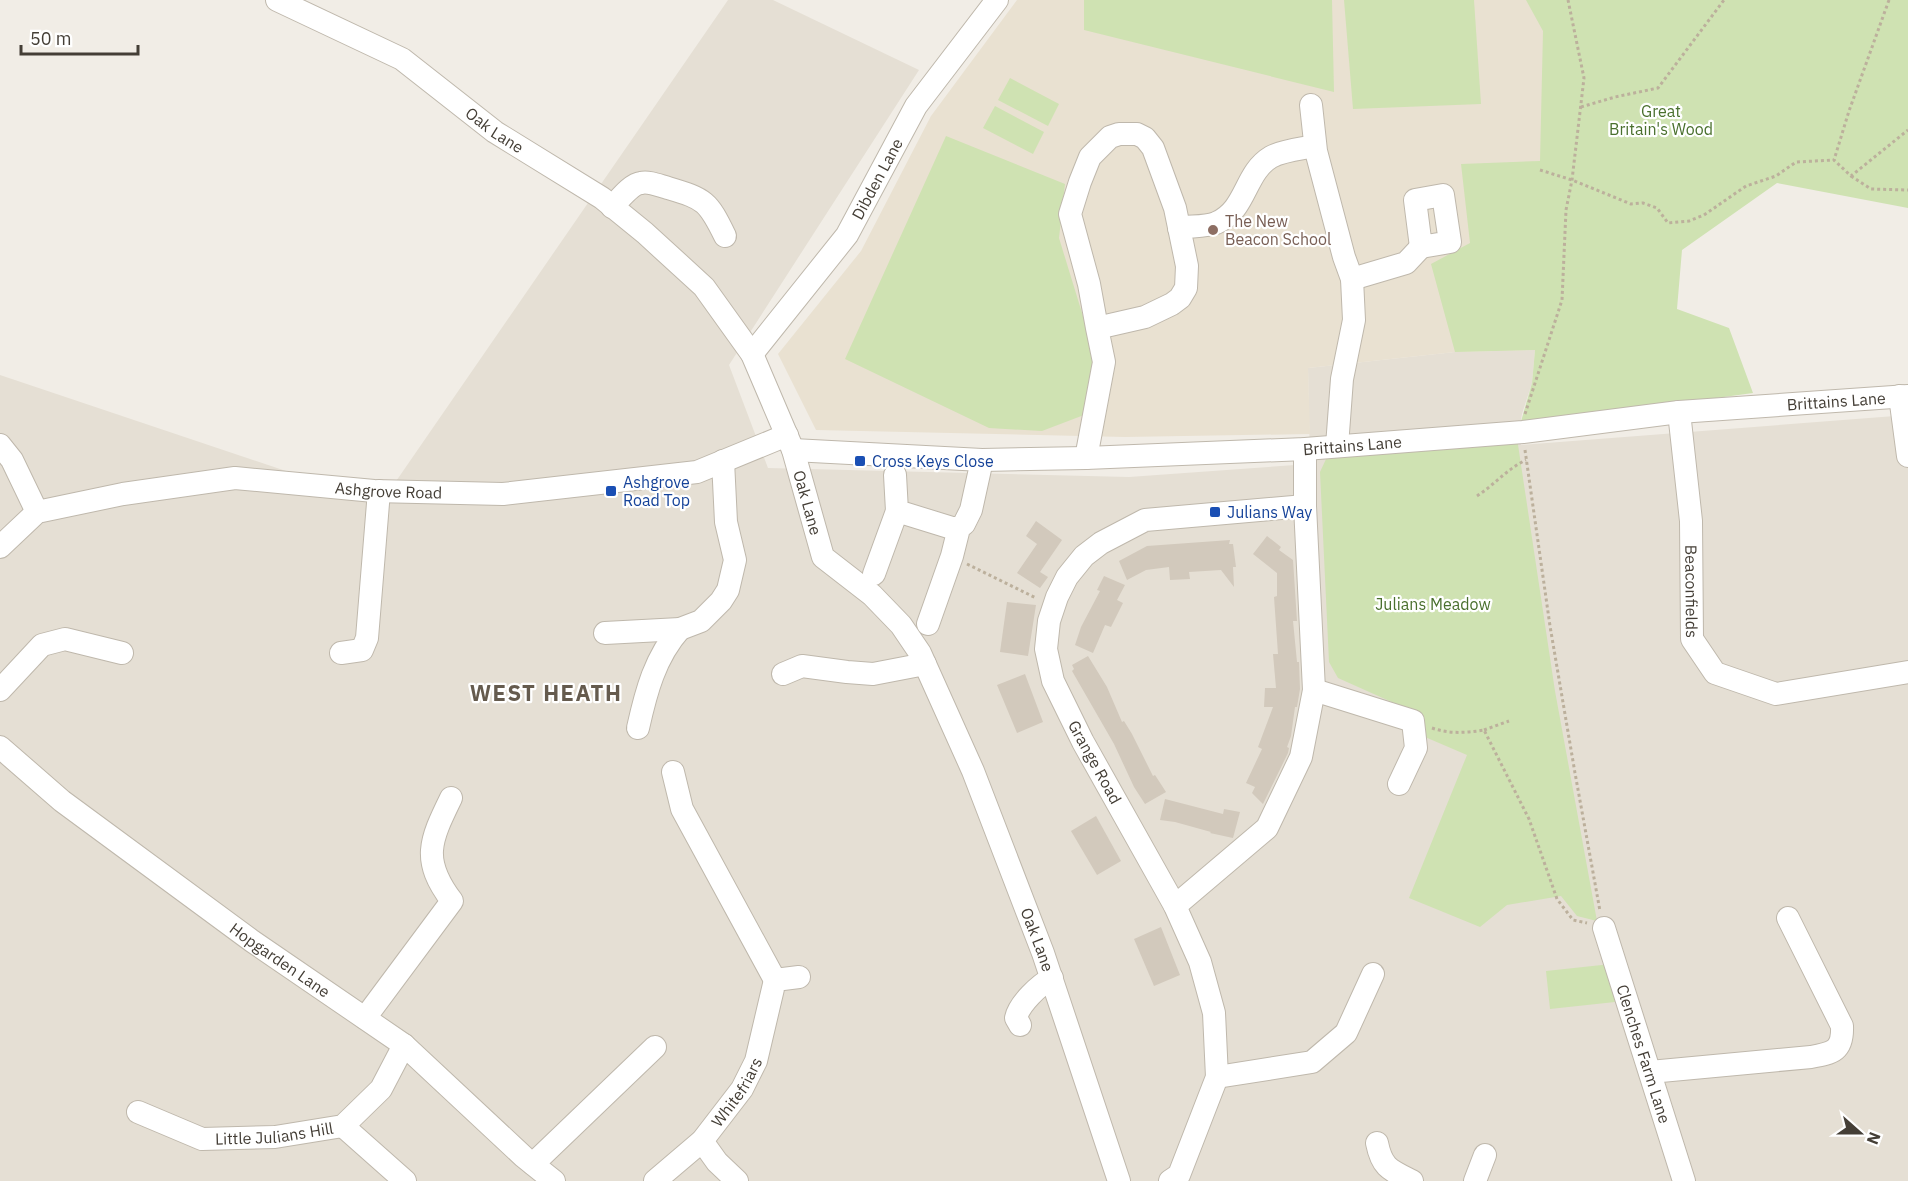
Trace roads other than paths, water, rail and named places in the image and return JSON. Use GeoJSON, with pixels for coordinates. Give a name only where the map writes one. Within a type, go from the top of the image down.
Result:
{"type":"FeatureCollection","features":[{"type":"Feature","properties":{"kind":"street","name":"Oak Lane"},"geometry":{"type":"LineString","coordinates":[[278,0],[402,59],[495,132],[612,207],[645,233],[704,287],[752,354],[790,442],[824,557],[872,595],[901,626],[925,664],[972,771],[1052,978],[1119,1181]]}},
{"type":"Feature","properties":{"kind":"street","name":"Dibden Lane"},"geometry":{"type":"LineString","coordinates":[[752,354],[847,235],[916,106],[997,0]]}},
{"type":"Feature","properties":{"kind":"street"},"geometry":{"type":"LineString","coordinates":[[1311,105],[1315,146],[1344,257],[1352,279],[1354,320],[1342,380],[1337,446]]}},
{"type":"Feature","properties":{"kind":"street"},"geometry":{"type":"LineString","coordinates":[[1086,458],[1104,362],[1097,328],[1089,284],[1070,214],[1090,157],[1110,137],[1119,134],[1137,134],[1145,138],[1153,148],[1175,208],[1187,266],[1186,288],[1180,298],[1145,317],[1097,328]]}},
{"type":"Feature","properties":{"kind":"street"},"geometry":{"type":"LineString","coordinates":[[1179,228],[1214,224],[1226,217],[1233,211],[1259,167],[1269,158],[1280,153],[1315,146]]}},
{"type":"Feature","properties":{"kind":"street"},"geometry":{"type":"LineString","coordinates":[[612,207],[636,185],[653,184],[704,201],[725,236]]}},
{"type":"Feature","properties":{"kind":"street"},"geometry":{"type":"LineString","coordinates":[[1352,279],[1406,264],[1421,247]]}},
{"type":"Feature","properties":{"kind":"street"},"geometry":{"type":"LineString","coordinates":[[1904,396],[1908,456]]}},
{"type":"Feature","properties":{"kind":"street","name":"Brittains Lane"},"geometry":{"type":"LineString","coordinates":[[790,442],[982,460],[1305,449],[1523,432],[1679,412],[1904,396]]}},
{"type":"Feature","properties":{"kind":"street","name":"Beaconfields"},"geometry":{"type":"LineString","coordinates":[[1679,412],[1691,521],[1692,639],[1715,672],[1776,694],[1908,672]]}},
{"type":"Feature","properties":{"kind":"street","name":"Ashgrove Road"},"geometry":{"type":"LineString","coordinates":[[37,512],[123,494],[235,478],[379,491],[503,494],[697,472],[723,461],[790,442]]}},
{"type":"Feature","properties":{"kind":"street"},"geometry":{"type":"LineString","coordinates":[[0,446],[12,460],[37,512],[0,547]]}},
{"type":"Feature","properties":{"kind":"street"},"geometry":{"type":"LineString","coordinates":[[1175,906],[1267,828],[1300,757],[1314,690],[1305,506],[1305,449]]}},
{"type":"Feature","properties":{"kind":"street"},"geometry":{"type":"LineString","coordinates":[[928,624],[952,556],[959,528],[964,524],[971,510],[982,460]]}},
{"type":"Feature","properties":{"kind":"street"},"geometry":{"type":"LineString","coordinates":[[605,633],[680,629],[701,621],[721,601],[728,590],[735,560],[726,522],[723,461]]}},
{"type":"Feature","properties":{"kind":"street"},"geometry":{"type":"LineString","coordinates":[[874,574],[897,511],[895,475]]}},
{"type":"Feature","properties":{"kind":"street"},"geometry":{"type":"LineString","coordinates":[[341,653],[362,650],[367,638],[379,491]]}},
{"type":"Feature","properties":{"kind":"street","name":"Grange Road"},"geometry":{"type":"LineString","coordinates":[[1170,1181],[1179,1175],[1217,1077],[1214,1013],[1200,962],[1175,906],[1083,742],[1053,681],[1046,649],[1049,621],[1067,577],[1084,556],[1101,543],[1145,520],[1305,506]]}},
{"type":"Feature","properties":{"kind":"street"},"geometry":{"type":"LineString","coordinates":[[897,511],[952,528],[959,528]]}},
{"type":"Feature","properties":{"kind":"street"},"geometry":{"type":"LineString","coordinates":[[638,728],[656,664],[680,629]]}},
{"type":"Feature","properties":{"kind":"street"},"geometry":{"type":"LineString","coordinates":[[0,690],[42,645],[65,639],[122,653]]}},
{"type":"Feature","properties":{"kind":"street"},"geometry":{"type":"LineString","coordinates":[[783,674],[802,666],[873,674],[925,664]]}},
{"type":"Feature","properties":{"kind":"street"},"geometry":{"type":"LineString","coordinates":[[1314,690],[1413,721],[1416,748],[1399,784]]}},
{"type":"Feature","properties":{"kind":"street","name":"Hopgarden Lane"},"geometry":{"type":"LineString","coordinates":[[0,747],[62,801],[252,941],[404,1045],[532,1164],[554,1181]]}},
{"type":"Feature","properties":{"kind":"street"},"geometry":{"type":"LineString","coordinates":[[673,772],[682,808],[775,980],[799,977]]}},
{"type":"Feature","properties":{"kind":"street"},"geometry":{"type":"LineString","coordinates":[[365,1018],[452,901],[434,876],[431,854],[436,827],[452,798]]}},
{"type":"Feature","properties":{"kind":"street"},"geometry":{"type":"LineString","coordinates":[[1650,1072],[1798,1059],[1834,1052],[1840,1044],[1842,1026],[1788,918]]}},
{"type":"Feature","properties":{"kind":"street","name":"Clenches Farm Lane"},"geometry":{"type":"LineString","coordinates":[[1604,928],[1684,1181]]}},
{"type":"Feature","properties":{"kind":"street"},"geometry":{"type":"LineString","coordinates":[[1217,1077],[1312,1062],[1346,1033],[1373,974]]}},
{"type":"Feature","properties":{"kind":"street"},"geometry":{"type":"LineString","coordinates":[[1020,1025],[1016,1018],[1018,1010],[1041,985],[1052,978]]}},
{"type":"Feature","properties":{"kind":"street","name":"Whitefriars"},"geometry":{"type":"LineString","coordinates":[[655,1181],[702,1141],[742,1089],[756,1061],[775,980]]}},
{"type":"Feature","properties":{"kind":"street","name":"Little Julians Hill"},"geometry":{"type":"LineString","coordinates":[[138,1112],[202,1139],[274,1137],[343,1126],[381,1089],[404,1045]]}},
{"type":"Feature","properties":{"kind":"street"},"geometry":{"type":"LineString","coordinates":[[532,1164],[655,1047]]}},
{"type":"Feature","properties":{"kind":"street","name":"Little Julians Hill"},"geometry":{"type":"LineString","coordinates":[[343,1126],[405,1181]]}},
{"type":"Feature","properties":{"kind":"street"},"geometry":{"type":"LineString","coordinates":[[702,1141],[717,1162],[736,1181]]}},
{"type":"Feature","properties":{"kind":"street"},"geometry":{"type":"LineString","coordinates":[[1377,1143],[1380,1160],[1393,1171],[1412,1181]]}},
{"type":"Feature","properties":{"kind":"street"},"geometry":{"type":"LineString","coordinates":[[1475,1181],[1485,1155]]}},
{"type":"Feature","properties":{"kind":"place","name":"The New Beacon School"},"geometry":{"type":"Point","coordinates":[1213,230]}},
{"type":"Feature","properties":{"kind":"place","name":"Cross Keys Close"},"geometry":{"type":"Point","coordinates":[860,461]}},
{"type":"Feature","properties":{"kind":"place","name":"Ashgrove Road Top"},"geometry":{"type":"Point","coordinates":[611,491]}},
{"type":"Feature","properties":{"kind":"place","name":"Julians Way"},"geometry":{"type":"Point","coordinates":[1215,512]}},
{"type":"Feature","properties":{"kind":"district","name":"WEST HEATH"},"geometry":{"type":"Point","coordinates":[546,693]}},
{"type":"Feature","properties":{"kind":"park label","name":"Great Britain's Wood"},"geometry":{"type":"Point","coordinates":[1661,120]}},
{"type":"Feature","properties":{"kind":"park label","name":"Julians Meadow"},"geometry":{"type":"Point","coordinates":[1433,604]}}]}
